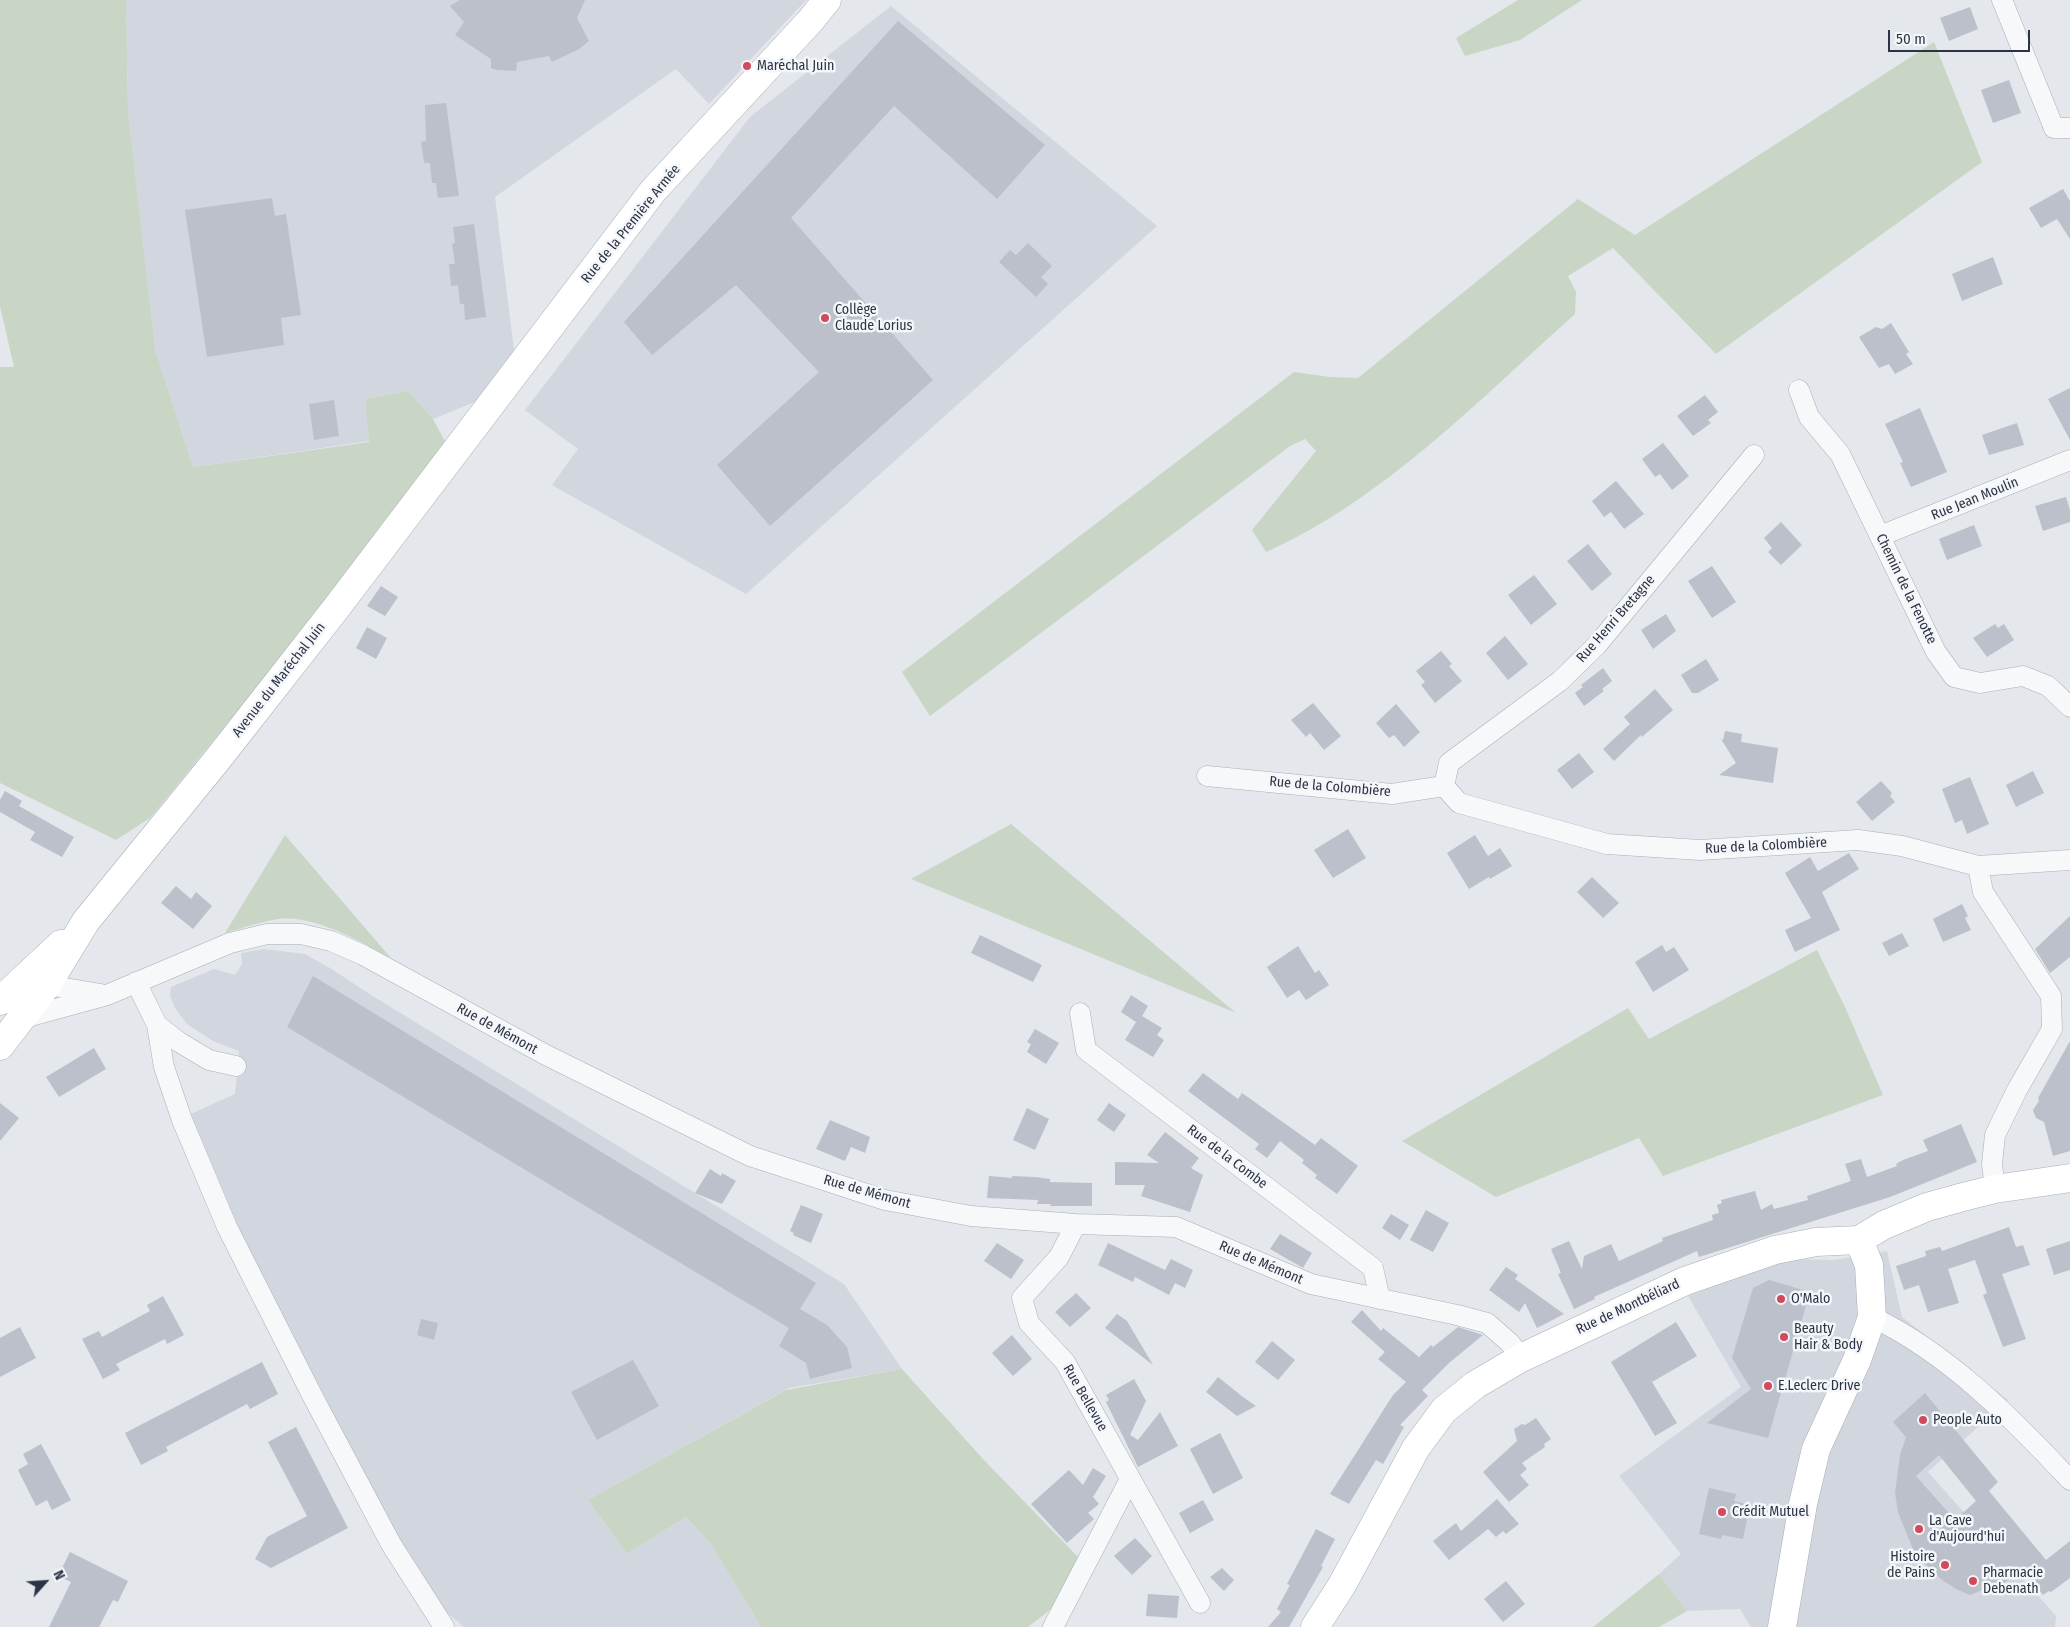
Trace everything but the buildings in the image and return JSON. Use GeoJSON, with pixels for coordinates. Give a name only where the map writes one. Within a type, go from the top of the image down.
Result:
{"type":"FeatureCollection","features":[{"type":"Feature","properties":{"kind":"street","name":"Rue de la Première Armée"},"geometry":{"type":"LineString","coordinates":[[468,435],[653,191],[811,20],[827,0]]}},
{"type":"Feature","properties":{"kind":"street"},"geometry":{"type":"LineString","coordinates":[[2002,0],[2054,128],[2070,128]]}},
{"type":"Feature","properties":{"kind":"street","name":"Chemin de la Fenotte"},"geometry":{"type":"LineString","coordinates":[[1799,390],[1809,416],[1840,454],[1936,652],[1954,677],[1980,683],[2023,676],[2048,686],[2070,707]]}},
{"type":"Feature","properties":{"kind":"street","name":"Avenue du Maréchal Juin"},"geometry":{"type":"LineString","coordinates":[[0,1001],[34,983],[86,921],[218,760],[468,435]]}},
{"type":"Feature","properties":{"kind":"street","name":"Rue Henri Bretagne"},"geometry":{"type":"LineString","coordinates":[[1444,786],[1449,763],[1560,681],[1598,645],[1754,455]]}},
{"type":"Feature","properties":{"kind":"street","name":"Rue Jean Moulin"},"geometry":{"type":"LineString","coordinates":[[1880,536],[2070,460]]}},
{"type":"Feature","properties":{"kind":"street","name":"Rue de la Colombière"},"geometry":{"type":"LineString","coordinates":[[1208,776],[1392,794],[1444,786],[1459,803],[1607,844],[1700,850],[1858,840],[1902,846],[1978,866],[2070,860]]}},
{"type":"Feature","properties":{"kind":"street"},"geometry":{"type":"LineString","coordinates":[[1978,866],[1983,892],[2051,996],[2052,1029],[2017,1090],[1995,1135],[1992,1164],[1995,1189]]}},
{"type":"Feature","properties":{"kind":"street","name":"Rue de Mémont"},"geometry":{"type":"LineString","coordinates":[[23,1018],[108,995],[230,943],[267,934],[301,934],[331,941],[363,955],[546,1055],[750,1156],[885,1200],[971,1216],[1076,1224],[1176,1227],[1311,1284],[1457,1314],[1487,1324],[1510,1342],[1521,1358]]}},
{"type":"Feature","properties":{"kind":"street"},"geometry":{"type":"LineString","coordinates":[[136,982],[157,1025],[164,1067],[182,1120],[227,1227],[310,1391],[391,1544],[444,1627]]}},
{"type":"Feature","properties":{"kind":"street","name":"Avenue du Maréchal Juin"},"geometry":{"type":"LineString","coordinates":[[0,1046],[23,1018],[34,983]]}},
{"type":"Feature","properties":{"kind":"street"},"geometry":{"type":"LineString","coordinates":[[34,983],[108,995]]}},
{"type":"Feature","properties":{"kind":"street","name":"Rue de la Combe"},"geometry":{"type":"LineString","coordinates":[[1080,1013],[1086,1050],[1373,1268],[1380,1299]]}},
{"type":"Feature","properties":{"kind":"street"},"geometry":{"type":"LineString","coordinates":[[157,1025],[179,1042],[209,1060],[236,1066]]}},
{"type":"Feature","properties":{"kind":"street","name":"Rue de Montbéliard"},"geometry":{"type":"LineString","coordinates":[[1315,1627],[1342,1585],[1416,1448],[1444,1410],[1475,1384],[1521,1358],[1684,1281],[1775,1250],[1816,1242],[1859,1240],[1884,1225],[1927,1207],[1995,1189],[2070,1178]]}},
{"type":"Feature","properties":{"kind":"street","name":"Rue Bellevue"},"geometry":{"type":"LineString","coordinates":[[1076,1224],[1059,1257],[1022,1298],[1029,1323],[1065,1362],[1200,1603]]}},
{"type":"Feature","properties":{"kind":"street"},"geometry":{"type":"LineString","coordinates":[[1782,1627],[1803,1504],[1816,1449],[1857,1360],[1872,1317],[1868,1265],[1859,1240]]}},
{"type":"Feature","properties":{"kind":"street"},"geometry":{"type":"LineString","coordinates":[[1872,1317],[1901,1331],[1954,1370],[2029,1436],[2070,1480]]}},
{"type":"Feature","properties":{"kind":"street"},"geometry":{"type":"LineString","coordinates":[[1053,1627],[1130,1479]]}},
{"type":"Feature","properties":{"kind":"shaded area"},"geometry":{"type":"Polygon","coordinates":[[[126,0],[806,0],[709,104],[676,69],[495,197],[514,350],[492,395],[433,419],[408,391],[365,399],[369,441],[193,467],[155,349],[128,110],[126,0]]]}},
{"type":"Feature","properties":{"kind":"shaded area","name":"Collège Claude Lorius"},"geometry":{"type":"Polygon","coordinates":[[[891,6],[1157,226],[746,594],[552,485],[578,449],[525,410],[750,117],[891,6]]]}},
{"type":"Feature","properties":{"kind":"shaded area"},"geometry":{"type":"Polygon","coordinates":[[[264,949],[305,954],[330,968],[371,995],[844,1284],[902,1369],[789,1388],[588,1500],[627,1554],[686,1517],[710,1543],[761,1627],[464,1627],[445,1611],[401,1546],[241,1233],[191,1114],[235,1094],[239,1051],[213,1041],[187,1024],[175,1008],[170,996],[171,987],[214,969],[235,975],[242,964],[241,953],[264,949]]]}},
{"type":"Feature","properties":{"kind":"shaded area"},"geometry":{"type":"Polygon","coordinates":[[[1887,1251],[1902,1317],[2008,1400],[1928,1472],[2056,1616],[2055,1627],[1751,1627],[1740,1609],[1687,1611],[1659,1574],[1681,1554],[1619,1476],[1741,1387],[1688,1296],[1785,1259],[1834,1260],[1887,1251]]]}},
{"type":"Feature","properties":{"kind":"green space"},"geometry":{"type":"Polygon","coordinates":[[[0,0],[126,0],[128,110],[155,349],[193,467],[369,442],[365,399],[408,391],[433,419],[450,451],[150,818],[116,840],[0,783],[0,367],[14,367],[0,306],[0,0]]]}},
{"type":"Feature","properties":{"kind":"green space"},"geometry":{"type":"Polygon","coordinates":[[[1518,0],[1582,0],[1520,40],[1465,56],[1456,38],[1518,0]]]}},
{"type":"Feature","properties":{"kind":"green space"},"geometry":{"type":"Polygon","coordinates":[[[1934,42],[1982,162],[1716,354],[1613,248],[1568,276],[1576,292],[1575,314],[1467,413],[1390,476],[1350,505],[1309,531],[1266,552],[1252,530],[1316,451],[1305,439],[1290,446],[930,716],[902,672],[1294,372],[1330,377],[1358,378],[1578,199],[1635,235],[1934,42]]]}},
{"type":"Feature","properties":{"kind":"green space"},"geometry":{"type":"Polygon","coordinates":[[[1011,824],[1236,1013],[911,879],[1011,824]]]}},
{"type":"Feature","properties":{"kind":"green space"},"geometry":{"type":"Polygon","coordinates":[[[285,835],[391,958],[351,937],[307,921],[278,919],[225,933],[285,835]]]}},
{"type":"Feature","properties":{"kind":"green space"},"geometry":{"type":"Polygon","coordinates":[[[1817,950],[1845,1007],[1883,1095],[1663,1176],[1639,1138],[1496,1197],[1402,1141],[1628,1008],[1649,1039],[1817,950]]]}},
{"type":"Feature","properties":{"kind":"green space"},"geometry":{"type":"Polygon","coordinates":[[[902,1369],[983,1459],[1079,1558],[1055,1606],[1028,1627],[761,1627],[710,1543],[686,1517],[627,1554],[588,1500],[786,1390],[902,1369]]]}},
{"type":"Feature","properties":{"kind":"green space"},"geometry":{"type":"Polygon","coordinates":[[[1659,1574],[1687,1611],[1659,1627],[1593,1627],[1659,1574]]]}},
{"type":"Feature","properties":{"kind":"place","name":"Maréchal Juin"},"geometry":{"type":"Point","coordinates":[747,66]}},
{"type":"Feature","properties":{"kind":"place","name":"Collège Claude Lorius"},"geometry":{"type":"Point","coordinates":[825,318]}},
{"type":"Feature","properties":{"kind":"place","name":"O'Malo"},"geometry":{"type":"Point","coordinates":[1781,1299]}},
{"type":"Feature","properties":{"kind":"place","name":"Beauty Hair & Body"},"geometry":{"type":"Point","coordinates":[1784,1337]}},
{"type":"Feature","properties":{"kind":"place","name":"E.Leclerc Drive"},"geometry":{"type":"Point","coordinates":[1768,1386]}},
{"type":"Feature","properties":{"kind":"place","name":"People Auto"},"geometry":{"type":"Point","coordinates":[1923,1420]}},
{"type":"Feature","properties":{"kind":"place","name":"Crédit Mutuel"},"geometry":{"type":"Point","coordinates":[1722,1512]}},
{"type":"Feature","properties":{"kind":"place","name":"La Cave d'Aujourd'hui"},"geometry":{"type":"Point","coordinates":[1919,1529]}},
{"type":"Feature","properties":{"kind":"place","name":"Histoire de Pains"},"geometry":{"type":"Point","coordinates":[1945,1565]}},
{"type":"Feature","properties":{"kind":"place","name":"Pharmacie Debenath"},"geometry":{"type":"Point","coordinates":[1973,1581]}}]}
